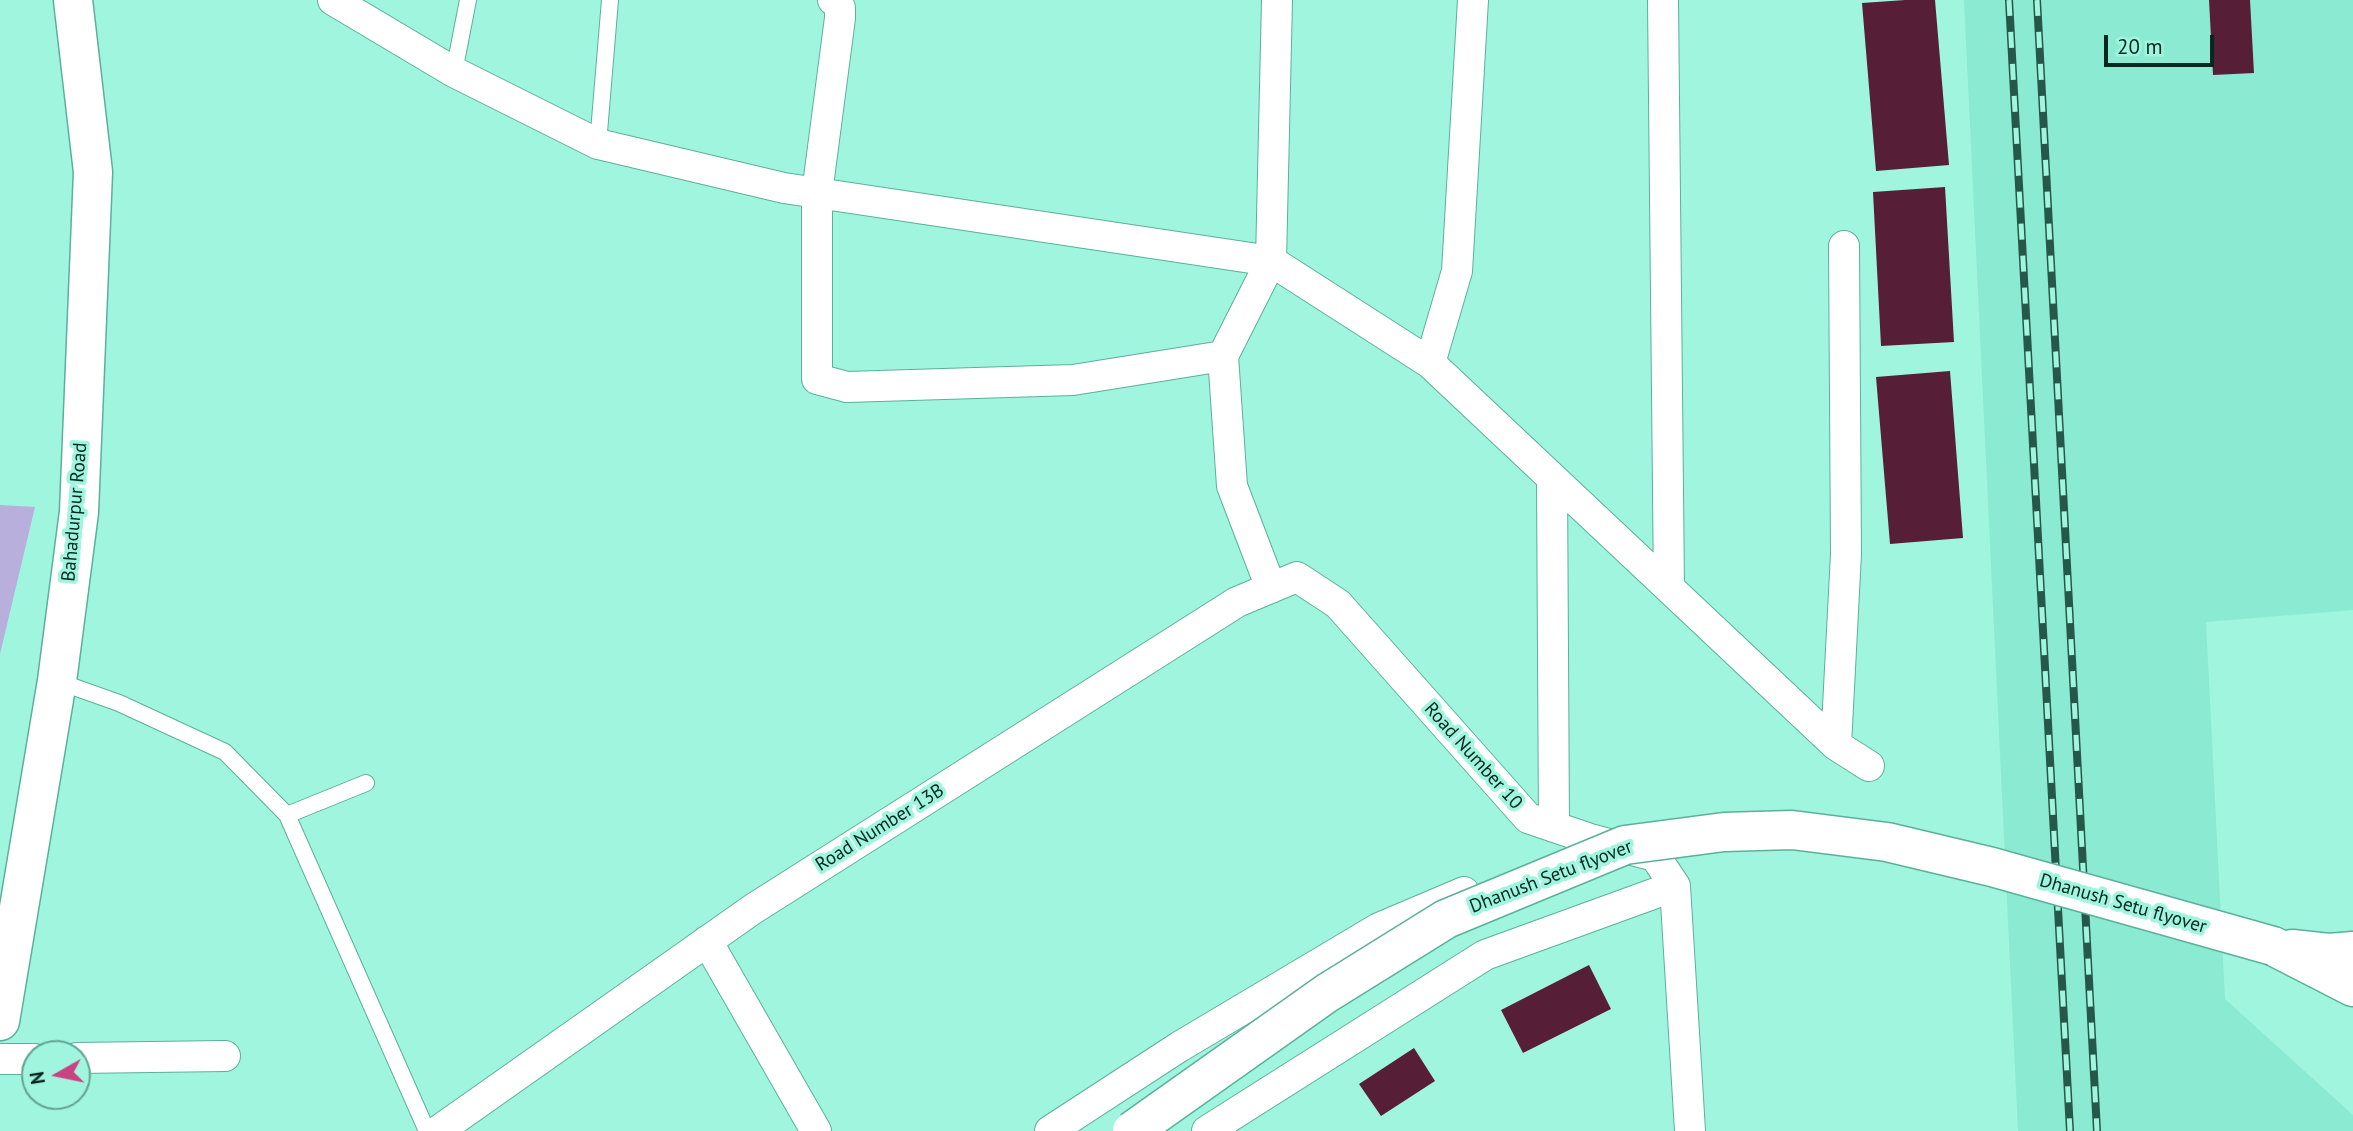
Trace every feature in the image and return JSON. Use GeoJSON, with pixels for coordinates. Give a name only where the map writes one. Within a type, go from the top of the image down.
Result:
{"type":"FeatureCollection","features":[{"type":"Feature","properties":{"kind":"main road","name":"Bahadurpur Road"},"geometry":{"type":"LineString","coordinates":[[0,1021],[57,681],[79,512],[93,172],[73,0]]}},
{"type":"Feature","properties":{"kind":"main road","name":"Dhanush Setu flyover"},"geometry":{"type":"LineString","coordinates":[[1132,1131],[1327,993],[1446,919],[1625,845],[1724,832],[1792,831],[1887,842],[1992,867],[2273,946]]}},
{"type":"Feature","properties":{"kind":"main road"},"geometry":{"type":"LineString","coordinates":[[2273,946],[2329,953],[2353,951]]}},
{"type":"Feature","properties":{"kind":"main road"},"geometry":{"type":"LineString","coordinates":[[2273,946],[2353,987]]}},
{"type":"Feature","properties":{"kind":"street"},"geometry":{"type":"LineString","coordinates":[[333,0],[454,72],[598,144],[817,193],[1271,261],[1430,363],[1836,745],[1869,766]]}},
{"type":"Feature","properties":{"kind":"street"},"geometry":{"type":"LineString","coordinates":[[833,0],[837,1],[840,8],[840,18],[817,193],[817,379],[847,387],[1073,380],[1223,356]]}},
{"type":"Feature","properties":{"kind":"street"},"geometry":{"type":"LineString","coordinates":[[1271,588],[1232,486],[1223,356],[1271,261],[1277,0]]}},
{"type":"Feature","properties":{"kind":"street"},"geometry":{"type":"LineString","coordinates":[[1430,363],[1457,271],[1473,0]]}},
{"type":"Feature","properties":{"kind":"street"},"geometry":{"type":"LineString","coordinates":[[1663,0],[1669,588]]}},
{"type":"Feature","properties":{"kind":"street"},"geometry":{"type":"LineString","coordinates":[[1836,745],[1846,554],[1844,246]]}},
{"type":"Feature","properties":{"kind":"street"},"geometry":{"type":"LineString","coordinates":[[1552,480],[1554,827]]}},
{"type":"Feature","properties":{"kind":"street","name":"Road Number 13B"},"geometry":{"type":"LineString","coordinates":[[438,1131],[707,941],[1237,602],[1297,577],[1338,604]]}},
{"type":"Feature","properties":{"kind":"street","name":"Road Number 10"},"geometry":{"type":"LineString","coordinates":[[1338,604],[1528,818],[1590,839],[1655,856],[1675,886]]}},
{"type":"Feature","properties":{"kind":"street"},"geometry":{"type":"LineString","coordinates":[[1050,1131],[1179,1047],[1379,928],[1590,839]]}},
{"type":"Feature","properties":{"kind":"street"},"geometry":{"type":"LineString","coordinates":[[1207,1131],[1485,955],[1675,886],[1690,1131]]}},
{"type":"Feature","properties":{"kind":"street"},"geometry":{"type":"LineString","coordinates":[[707,941],[816,1131]]}},
{"type":"Feature","properties":{"kind":"street"},"geometry":{"type":"LineString","coordinates":[[91,1058],[225,1056]]}},
{"type":"Feature","properties":{"kind":"street"},"geometry":{"type":"LineString","coordinates":[[0,1059],[21,1059]]}},
{"type":"Feature","properties":{"kind":"lane"},"geometry":{"type":"LineString","coordinates":[[454,72],[468,0]]}},
{"type":"Feature","properties":{"kind":"lane"},"geometry":{"type":"LineString","coordinates":[[598,144],[610,0]]}},
{"type":"Feature","properties":{"kind":"lane"},"geometry":{"type":"LineString","coordinates":[[57,681],[119,703],[225,752],[287,815],[428,1131]]}},
{"type":"Feature","properties":{"kind":"lane"},"geometry":{"type":"LineString","coordinates":[[287,815],[366,782]]}},
{"type":"Feature","properties":{"kind":"shaded area"},"geometry":{"type":"Polygon","coordinates":[[[1964,0],[2353,0],[2353,610],[2206,622],[2225,999],[2353,1115],[2353,1131],[2018,1131],[1964,0]]]}},
{"type":"Feature","properties":{"kind":"shaded area"},"geometry":{"type":"Polygon","coordinates":[[[0,505],[35,507],[0,654],[0,505]]]}},
{"type":"Feature","properties":{"kind":"building"},"geometry":{"type":"Polygon","coordinates":[[[1935,0],[1949,165],[1876,171],[1862,3],[1935,0]]]}},
{"type":"Feature","properties":{"kind":"building"},"geometry":{"type":"Polygon","coordinates":[[[2209,0],[2250,0],[2254,73],[2213,75],[2209,0]]]}},
{"type":"Feature","properties":{"kind":"building"},"geometry":{"type":"Polygon","coordinates":[[[1945,187],[1954,342],[1881,346],[1873,192],[1945,187]]]}},
{"type":"Feature","properties":{"kind":"building"},"geometry":{"type":"Polygon","coordinates":[[[1950,371],[1963,538],[1890,544],[1876,377],[1950,371]]]}},
{"type":"Feature","properties":{"kind":"building"},"geometry":{"type":"Polygon","coordinates":[[[1589,965],[1611,1009],[1523,1053],[1501,1010],[1589,965]]]}},
{"type":"Feature","properties":{"kind":"building"},"geometry":{"type":"Polygon","coordinates":[[[1414,1048],[1435,1081],[1381,1116],[1359,1084],[1414,1048]]]}},
{"type":"Feature","properties":{"kind":"railway"},"geometry":{"type":"LineString","coordinates":[[2009,0],[2070,1131]]}},
{"type":"Feature","properties":{"kind":"railway"},"geometry":{"type":"LineString","coordinates":[[2037,0],[2097,1131]]}}]}
